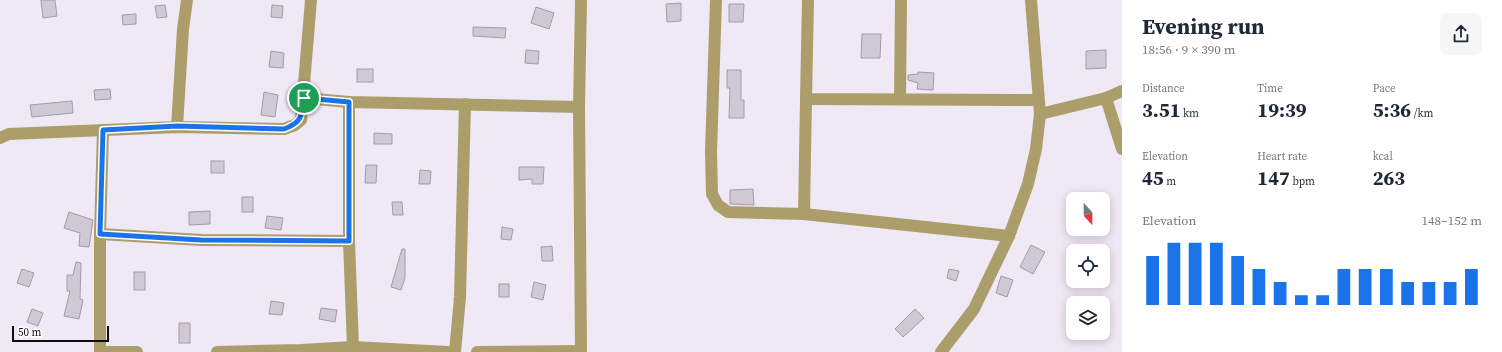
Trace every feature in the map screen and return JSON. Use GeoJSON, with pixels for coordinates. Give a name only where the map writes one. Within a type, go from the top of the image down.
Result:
{"type":"FeatureCollection","features":[{"type":"Feature","properties":{"kind":"street"},"geometry":{"type":"LineString","coordinates":[[177,126],[183,30],[187,0]]}},
{"type":"Feature","properties":{"kind":"street"},"geometry":{"type":"LineString","coordinates":[[0,138],[9,134],[177,126],[284,129],[295,125],[301,120],[304,98],[311,0]]}},
{"type":"Feature","properties":{"kind":"street"},"geometry":{"type":"LineString","coordinates":[[477,352],[581,351],[579,107],[581,0]]}},
{"type":"Feature","properties":{"kind":"street"},"geometry":{"type":"LineString","coordinates":[[716,0],[711,152],[712,194],[718,205],[728,212],[804,214],[1009,236]]}},
{"type":"Feature","properties":{"kind":"street"},"geometry":{"type":"LineString","coordinates":[[804,214],[808,0]]}},
{"type":"Feature","properties":{"kind":"street"},"geometry":{"type":"LineString","coordinates":[[900,99],[901,0]]}},
{"type":"Feature","properties":{"kind":"street"},"geometry":{"type":"LineString","coordinates":[[941,352],[974,309],[1009,236],[1028,184],[1036,149],[1040,114],[1030,0]]}},
{"type":"Feature","properties":{"kind":"street"},"geometry":{"type":"LineString","coordinates":[[1040,114],[1106,98],[1122,91]]}},
{"type":"Feature","properties":{"kind":"street"},"geometry":{"type":"LineString","coordinates":[[304,98],[349,102],[579,107]]}},
{"type":"Feature","properties":{"kind":"street"},"geometry":{"type":"LineString","coordinates":[[1106,98],[1122,149]]}},
{"type":"Feature","properties":{"kind":"street"},"geometry":{"type":"LineString","coordinates":[[806,99],[1038,100]]}},
{"type":"Feature","properties":{"kind":"street"},"geometry":{"type":"LineString","coordinates":[[349,102],[349,241],[353,347]]}},
{"type":"Feature","properties":{"kind":"street"},"geometry":{"type":"LineString","coordinates":[[455,352],[460,297],[465,104]]}},
{"type":"Feature","properties":{"kind":"street"},"geometry":{"type":"LineString","coordinates":[[103,130],[100,234],[100,352],[137,352]]}},
{"type":"Feature","properties":{"kind":"street"},"geometry":{"type":"LineString","coordinates":[[100,234],[201,240],[349,241]]}},
{"type":"Feature","properties":{"kind":"street"},"geometry":{"type":"LineString","coordinates":[[216,352],[353,347],[376,350],[448,352]]}},
{"type":"Feature","properties":{"kind":"building"},"geometry":{"type":"Polygon","coordinates":[[[41,0],[55,0],[57,16],[43,18],[41,0]]]}},
{"type":"Feature","properties":{"kind":"building"},"geometry":{"type":"Polygon","coordinates":[[[681,3],[681,21],[667,22],[666,4],[681,3]]]}},
{"type":"Feature","properties":{"kind":"building"},"geometry":{"type":"Polygon","coordinates":[[[729,4],[744,4],[743,22],[729,22],[729,4]]]}},
{"type":"Feature","properties":{"kind":"building"},"geometry":{"type":"Polygon","coordinates":[[[165,5],[167,17],[157,18],[155,6],[165,5]]]}},
{"type":"Feature","properties":{"kind":"building"},"geometry":{"type":"Polygon","coordinates":[[[272,5],[283,6],[282,18],[271,17],[272,5]]]}},
{"type":"Feature","properties":{"kind":"building"},"geometry":{"type":"Polygon","coordinates":[[[536,7],[554,13],[549,29],[531,23],[536,7]]]}},
{"type":"Feature","properties":{"kind":"building"},"geometry":{"type":"Polygon","coordinates":[[[136,14],[136,24],[123,25],[122,15],[136,14]]]}},
{"type":"Feature","properties":{"kind":"building"},"geometry":{"type":"Polygon","coordinates":[[[473,27],[506,28],[505,38],[473,36],[473,27]]]}},
{"type":"Feature","properties":{"kind":"building"},"geometry":{"type":"Polygon","coordinates":[[[862,34],[881,34],[880,58],[861,58],[862,34]]]}},
{"type":"Feature","properties":{"kind":"building"},"geometry":{"type":"Polygon","coordinates":[[[526,50],[539,51],[538,64],[525,63],[526,50]]]}},
{"type":"Feature","properties":{"kind":"building"},"geometry":{"type":"Polygon","coordinates":[[[1106,50],[1106,68],[1086,69],[1086,51],[1106,50]]]}},
{"type":"Feature","properties":{"kind":"building"},"geometry":{"type":"Polygon","coordinates":[[[271,51],[284,53],[283,68],[269,67],[271,51]]]}},
{"type":"Feature","properties":{"kind":"building"},"geometry":{"type":"Polygon","coordinates":[[[357,69],[373,69],[373,82],[357,82],[357,69]]]}},
{"type":"Feature","properties":{"kind":"building"},"geometry":{"type":"Polygon","coordinates":[[[727,70],[741,70],[741,100],[744,100],[744,118],[729,118],[730,88],[727,88],[727,70]]]}},
{"type":"Feature","properties":{"kind":"building"},"geometry":{"type":"Polygon","coordinates":[[[918,72],[934,73],[933,90],[917,89],[918,83],[908,80],[908,75],[918,74],[918,72]]]}},
{"type":"Feature","properties":{"kind":"building"},"geometry":{"type":"Polygon","coordinates":[[[110,89],[111,99],[95,100],[94,90],[110,89]]]}},
{"type":"Feature","properties":{"kind":"building"},"geometry":{"type":"Polygon","coordinates":[[[264,92],[278,95],[275,117],[261,115],[264,92]]]}},
{"type":"Feature","properties":{"kind":"building"},"geometry":{"type":"Polygon","coordinates":[[[72,101],[73,113],[32,117],[30,105],[72,101]]]}},
{"type":"Feature","properties":{"kind":"building"},"geometry":{"type":"Polygon","coordinates":[[[374,133],[392,134],[392,144],[374,144],[374,133]]]}},
{"type":"Feature","properties":{"kind":"building"},"geometry":{"type":"Polygon","coordinates":[[[211,161],[224,161],[224,173],[211,173],[211,161]]]}},
{"type":"Feature","properties":{"kind":"building"},"geometry":{"type":"Polygon","coordinates":[[[366,165],[377,165],[376,183],[365,183],[366,165]]]}},
{"type":"Feature","properties":{"kind":"building"},"geometry":{"type":"Polygon","coordinates":[[[519,167],[544,167],[543,184],[532,184],[532,179],[519,180],[519,167]]]}},
{"type":"Feature","properties":{"kind":"building"},"geometry":{"type":"Polygon","coordinates":[[[420,170],[431,171],[430,184],[419,184],[420,170]]]}},
{"type":"Feature","properties":{"kind":"building"},"geometry":{"type":"Polygon","coordinates":[[[753,189],[754,205],[730,204],[730,190],[753,189]]]}},
{"type":"Feature","properties":{"kind":"building"},"geometry":{"type":"Polygon","coordinates":[[[242,197],[253,197],[253,212],[242,212],[242,197]]]}},
{"type":"Feature","properties":{"kind":"building"},"geometry":{"type":"Polygon","coordinates":[[[392,202],[402,202],[403,215],[393,215],[392,202]]]}},
{"type":"Feature","properties":{"kind":"building"},"geometry":{"type":"Polygon","coordinates":[[[210,211],[210,224],[189,225],[189,212],[210,211]]]}},
{"type":"Feature","properties":{"kind":"building"},"geometry":{"type":"Polygon","coordinates":[[[69,212],[93,220],[89,247],[79,246],[80,233],[64,228],[69,212]]]}},
{"type":"Feature","properties":{"kind":"building"},"geometry":{"type":"Polygon","coordinates":[[[267,216],[283,218],[281,230],[265,228],[267,216]]]}},
{"type":"Feature","properties":{"kind":"building"},"geometry":{"type":"Polygon","coordinates":[[[502,227],[513,229],[511,240],[501,239],[502,227]]]}},
{"type":"Feature","properties":{"kind":"building"},"geometry":{"type":"Polygon","coordinates":[[[1031,245],[1045,252],[1033,274],[1020,267],[1031,245]]]}},
{"type":"Feature","properties":{"kind":"building"},"geometry":{"type":"Polygon","coordinates":[[[552,246],[553,261],[542,261],[541,247],[552,246]]]}},
{"type":"Feature","properties":{"kind":"building"},"geometry":{"type":"Polygon","coordinates":[[[402,249],[405,249],[405,278],[401,290],[391,287],[402,249]]]}},
{"type":"Feature","properties":{"kind":"building"},"geometry":{"type":"Polygon","coordinates":[[[76,262],[81,263],[80,299],[83,300],[79,319],[64,316],[70,291],[67,291],[67,275],[73,275],[76,262]]]}},
{"type":"Feature","properties":{"kind":"building"},"geometry":{"type":"Polygon","coordinates":[[[22,269],[34,273],[29,287],[17,283],[22,269]]]}},
{"type":"Feature","properties":{"kind":"building"},"geometry":{"type":"Polygon","coordinates":[[[949,269],[959,271],[956,281],[947,278],[949,269]]]}},
{"type":"Feature","properties":{"kind":"building"},"geometry":{"type":"Polygon","coordinates":[[[134,272],[145,272],[145,290],[134,290],[134,272]]]}},
{"type":"Feature","properties":{"kind":"building"},"geometry":{"type":"Polygon","coordinates":[[[1001,276],[1013,280],[1007,297],[996,293],[1001,276]]]}},
{"type":"Feature","properties":{"kind":"building"},"geometry":{"type":"Polygon","coordinates":[[[534,282],[546,285],[543,300],[531,297],[534,282]]]}},
{"type":"Feature","properties":{"kind":"building"},"geometry":{"type":"Polygon","coordinates":[[[499,284],[509,284],[509,297],[499,297],[499,284]]]}},
{"type":"Feature","properties":{"kind":"building"},"geometry":{"type":"Polygon","coordinates":[[[271,301],[284,303],[282,315],[269,314],[271,301]]]}},
{"type":"Feature","properties":{"kind":"building"},"geometry":{"type":"Polygon","coordinates":[[[321,308],[337,310],[335,322],[319,319],[321,308]]]}},
{"type":"Feature","properties":{"kind":"building"},"geometry":{"type":"Polygon","coordinates":[[[32,309],[43,313],[38,326],[27,322],[32,309]]]}},
{"type":"Feature","properties":{"kind":"building"},"geometry":{"type":"Polygon","coordinates":[[[915,309],[924,318],[903,337],[895,329],[915,309]]]}},
{"type":"Feature","properties":{"kind":"building"},"geometry":{"type":"Polygon","coordinates":[[[179,323],[190,323],[190,343],[179,343],[179,323]]]}},
{"type":"Feature","properties":{"kind":"route"},"geometry":{"type":"LineString","coordinates":[[304,98],[349,102],[349,241],[163,239],[100,234],[103,130],[177,126],[284,129],[295,125],[301,120],[304,98]]}}]}
